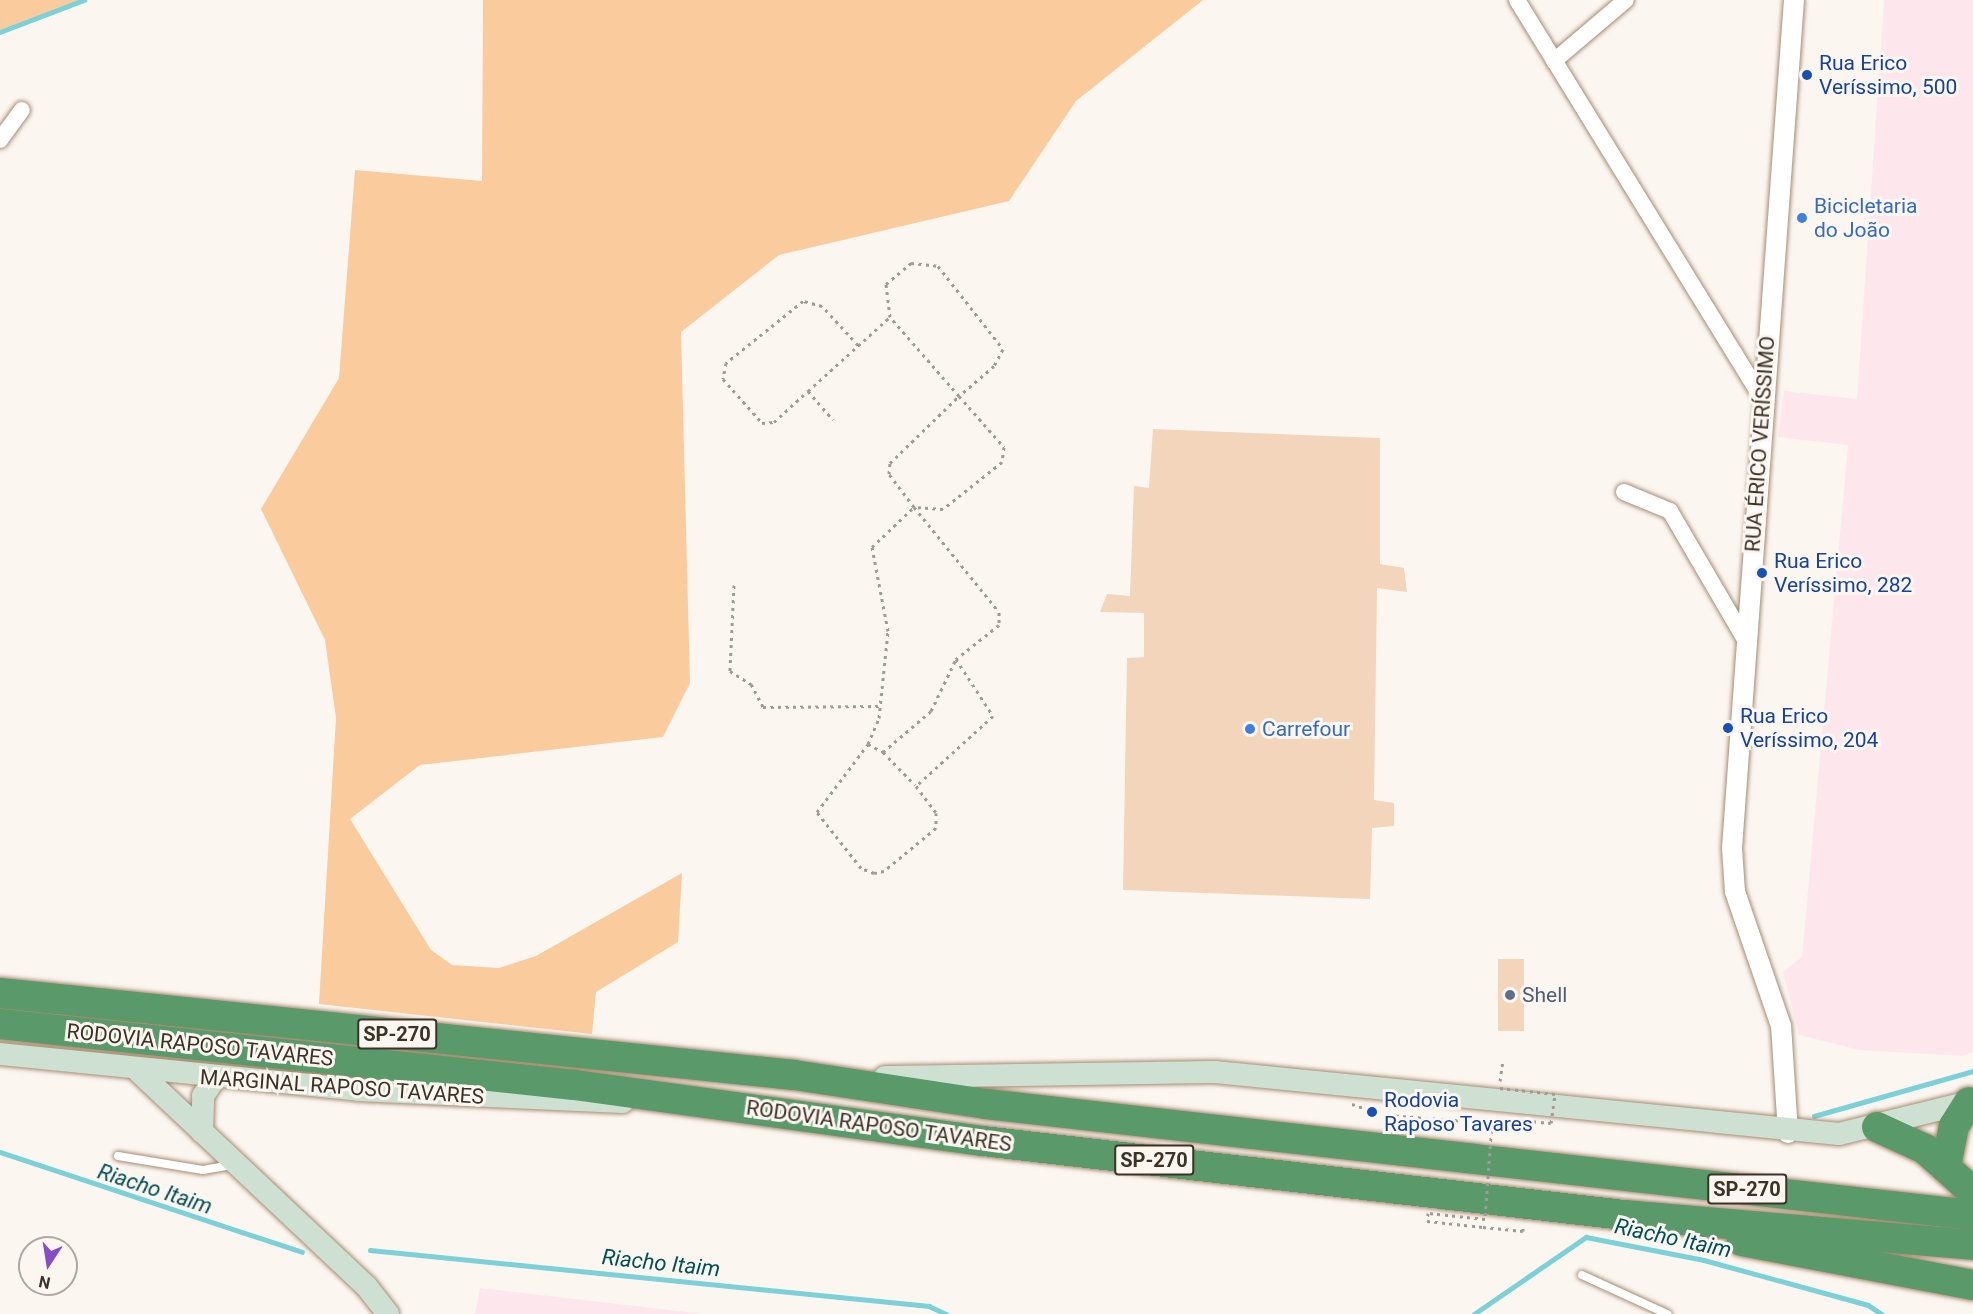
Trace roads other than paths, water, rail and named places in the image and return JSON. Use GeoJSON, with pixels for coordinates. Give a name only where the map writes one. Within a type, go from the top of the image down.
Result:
{"type":"FeatureCollection","features":[{"type":"Feature","properties":{"kind":"highway","name":"RODOVIA RAPOSO TAVARES"},"geometry":{"type":"LineString","coordinates":[[0,993],[794,1075],[986,1104],[1973,1215]]}},
{"type":"Feature","properties":{"kind":"highway","name":"RODOVIA RAPOSO TAVARES"},"geometry":{"type":"LineString","coordinates":[[0,1024],[685,1100],[983,1141],[1624,1215],[1973,1245]]}},
{"type":"Feature","properties":{"kind":"highway"},"geometry":{"type":"LineString","coordinates":[[1946,1166],[1954,1126],[1971,1102]]}},
{"type":"Feature","properties":{"kind":"highway"},"geometry":{"type":"LineString","coordinates":[[1877,1127],[1906,1137],[1946,1166],[1973,1192]]}},
{"type":"Feature","properties":{"kind":"highway"},"geometry":{"type":"LineString","coordinates":[[1624,1215],[1973,1285]]}},
{"type":"Feature","properties":{"kind":"main road","name":"MARGINAL RAPOSO TAVARES"},"geometry":{"type":"LineString","coordinates":[[0,1054],[139,1072],[573,1103],[685,1100]]}},
{"type":"Feature","properties":{"kind":"main road"},"geometry":{"type":"LineString","coordinates":[[794,1075],[983,1079],[1122,1070],[1215,1072],[1647,1113],[1788,1133],[1839,1134],[1877,1127],[1971,1102]]}},
{"type":"Feature","properties":{"kind":"main road"},"geometry":{"type":"LineString","coordinates":[[139,1072],[367,1287],[388,1314]]}},
{"type":"Feature","properties":{"kind":"main road"},"geometry":{"type":"LineString","coordinates":[[202,1132],[203,1096],[216,1077]]}},
{"type":"Feature","properties":{"kind":"street"},"geometry":{"type":"LineString","coordinates":[[1517,0],[1764,402]]}},
{"type":"Feature","properties":{"kind":"street"},"geometry":{"type":"LineString","coordinates":[[1554,60],[1626,0]]}},
{"type":"Feature","properties":{"kind":"street","name":"RUA ÉRICO VERÍSSIMO"},"geometry":{"type":"LineString","coordinates":[[1788,1133],[1781,1026],[1736,892],[1732,859],[1794,0]]}},
{"type":"Feature","properties":{"kind":"street"},"geometry":{"type":"LineString","coordinates":[[0,140],[22,110]]}},
{"type":"Feature","properties":{"kind":"street"},"geometry":{"type":"LineString","coordinates":[[1624,492],[1670,512],[1746,641]]}},
{"type":"Feature","properties":{"kind":"lane"},"geometry":{"type":"LineString","coordinates":[[118,1156],[203,1170],[236,1163]]}},
{"type":"Feature","properties":{"kind":"lane"},"geometry":{"type":"LineString","coordinates":[[1582,1275],[1667,1314]]}},
{"type":"Feature","properties":{"kind":"waterway"},"geometry":{"type":"LineString","coordinates":[[0,32],[84,0]]}},
{"type":"Feature","properties":{"kind":"waterway"},"geometry":{"type":"LineString","coordinates":[[1814,1116],[1973,1071]]}},
{"type":"Feature","properties":{"kind":"waterway","name":"Riacho Itaim"},"geometry":{"type":"LineString","coordinates":[[0,1152],[302,1252]]}},
{"type":"Feature","properties":{"kind":"waterway","name":"Riacho Itaim"},"geometry":{"type":"LineString","coordinates":[[1474,1314],[1586,1237],[1704,1260],[1868,1305],[1882,1314]]}},
{"type":"Feature","properties":{"kind":"waterway","name":"Riacho Itaim"},"geometry":{"type":"LineString","coordinates":[[370,1250],[929,1306],[946,1314]]}},
{"type":"Feature","properties":{"kind":"place","name":"Rua Erico Veríssimo, 500"},"geometry":{"type":"Point","coordinates":[1807,75]}},
{"type":"Feature","properties":{"kind":"place","name":"Bicicletaria do João"},"geometry":{"type":"Point","coordinates":[1802,218]}},
{"type":"Feature","properties":{"kind":"place","name":"Rua Erico Veríssimo, 282"},"geometry":{"type":"Point","coordinates":[1762,573]}},
{"type":"Feature","properties":{"kind":"place","name":"Rua Erico Veríssimo, 204"},"geometry":{"type":"Point","coordinates":[1728,728]}},
{"type":"Feature","properties":{"kind":"place","name":"Carrefour"},"geometry":{"type":"Point","coordinates":[1250,729]}},
{"type":"Feature","properties":{"kind":"place","name":"Shell"},"geometry":{"type":"Point","coordinates":[1510,995]}},
{"type":"Feature","properties":{"kind":"place","name":"Rodovia Raposo Tavares"},"geometry":{"type":"Point","coordinates":[1372,1112]}}]}
